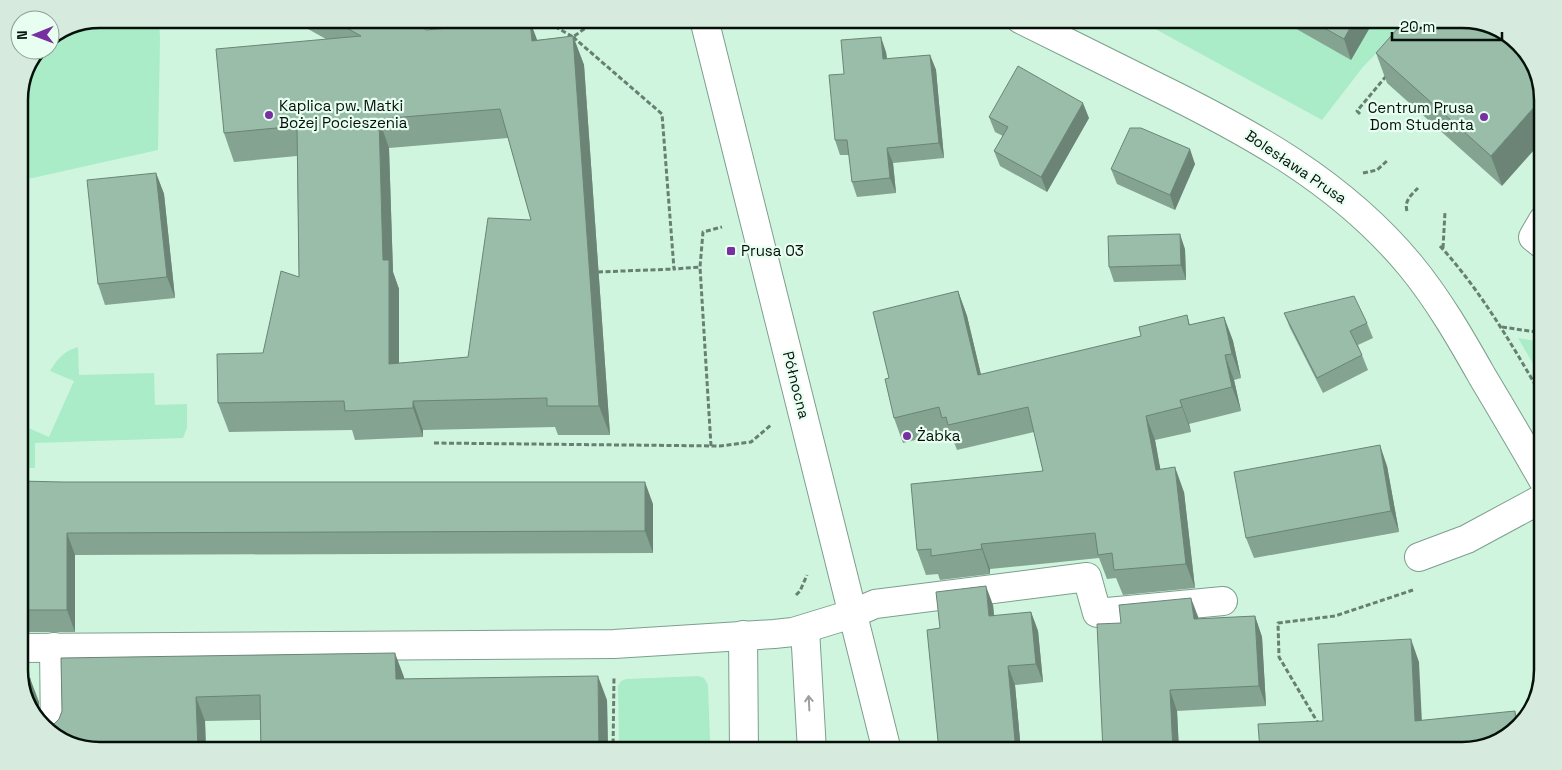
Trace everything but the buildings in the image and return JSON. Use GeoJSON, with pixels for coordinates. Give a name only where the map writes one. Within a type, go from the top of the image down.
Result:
{"type":"FeatureCollection","features":[{"type":"Feature","properties":{"kind":"street","name":"Północna"},"geometry":{"type":"LineString","coordinates":[[706,28],[885,742]]}},
{"type":"Feature","properties":{"kind":"street","name":"Bolesława Prusa"},"geometry":{"type":"LineString","coordinates":[[1038,28],[1226,121],[1280,153],[1350,204],[1385,237],[1430,290],[1534,465]]}},
{"type":"Feature","properties":{"kind":"street"},"geometry":{"type":"LineString","coordinates":[[1419,557],[1467,539],[1534,503]]}},
{"type":"Feature","properties":{"kind":"street"},"geometry":{"type":"LineString","coordinates":[[28,648],[614,644],[774,634],[806,629],[852,614],[875,604],[1087,577],[1097,613],[1223,600]]}},
{"type":"Feature","properties":{"kind":"street"},"geometry":{"type":"LineString","coordinates":[[806,629],[812,742]]}},
{"type":"Feature","properties":{"kind":"street"},"geometry":{"type":"LineString","coordinates":[[743,635],[744,742]]}},
{"type":"Feature","properties":{"kind":"street"},"geometry":{"type":"LineString","coordinates":[[54,647],[54,726]]}},
{"type":"Feature","properties":{"kind":"path"},"geometry":{"type":"LineString","coordinates":[[558,28],[573,37],[662,114],[674,269]]}},
{"type":"Feature","properties":{"kind":"path"},"geometry":{"type":"LineString","coordinates":[[573,37],[586,28]]}},
{"type":"Feature","properties":{"kind":"path"},"geometry":{"type":"LineString","coordinates":[[1360,114],[1357,111],[1392,70]]}},
{"type":"Feature","properties":{"kind":"path"},"geometry":{"type":"LineString","coordinates":[[1361,173],[1371,173],[1388,160]]}},
{"type":"Feature","properties":{"kind":"path"},"geometry":{"type":"LineString","coordinates":[[1408,214],[1406,206],[1408,197],[1418,188]]}},
{"type":"Feature","properties":{"kind":"path"},"geometry":{"type":"LineString","coordinates":[[1443,248],[1445,212]]}},
{"type":"Feature","properties":{"kind":"path"},"geometry":{"type":"LineString","coordinates":[[711,446],[700,268],[703,232],[728,226]]}},
{"type":"Feature","properties":{"kind":"path"},"geometry":{"type":"LineString","coordinates":[[598,272],[700,268]]}},
{"type":"Feature","properties":{"kind":"path"},"geometry":{"type":"LineString","coordinates":[[1502,327],[1534,332]]}},
{"type":"Feature","properties":{"kind":"path"},"geometry":{"type":"LineString","coordinates":[[434,443],[711,446],[751,442],[772,424]]}},
{"type":"Feature","properties":{"kind":"path"},"geometry":{"type":"LineString","coordinates":[[1324,723],[1318,723],[1279,657],[1278,623],[1335,616],[1416,589]]}},
{"type":"Feature","properties":{"kind":"path"},"geometry":{"type":"LineString","coordinates":[[613,742],[614,644]]}},
{"type":"Feature","properties":{"kind":"green space"},"geometry":{"type":"Polygon","coordinates":[[[90,28],[159,28],[158,150],[28,179],[28,94],[30,80],[39,60],[60,60],[60,39],[76,31],[90,28]]]}},
{"type":"Feature","properties":{"kind":"green space"},"geometry":{"type":"Polygon","coordinates":[[[1153,28],[1400,28],[1363,67],[1322,120],[1153,28]]]}},
{"type":"Feature","properties":{"kind":"green space"},"geometry":{"type":"Polygon","coordinates":[[[1518,338],[1534,341],[1534,366],[1518,338]]]}},
{"type":"Feature","properties":{"kind":"green space"},"geometry":{"type":"Polygon","coordinates":[[[78,347],[79,375],[154,373],[155,405],[187,404],[187,428],[183,438],[35,443],[35,468],[28,468],[28,428],[49,437],[74,381],[50,371],[56,362],[69,351],[78,347]]]}},
{"type":"Feature","properties":{"kind":"green space"},"geometry":{"type":"Polygon","coordinates":[[[698,676],[704,678],[708,685],[710,742],[619,742],[618,686],[621,681],[626,679],[698,676]]]}},
{"type":"Feature","properties":{"kind":"place","name":"Kaplica pw. Matki Bożej Pocieszenia"},"geometry":{"type":"Point","coordinates":[269,115]}},
{"type":"Feature","properties":{"kind":"place","name":"Centrum Prusa Dom Studenta"},"geometry":{"type":"Point","coordinates":[1484,117]}},
{"type":"Feature","properties":{"kind":"place","name":"Prusa 03"},"geometry":{"type":"Point","coordinates":[731,251]}},
{"type":"Feature","properties":{"kind":"place","name":"Żabka"},"geometry":{"type":"Point","coordinates":[907,436]}}]}
